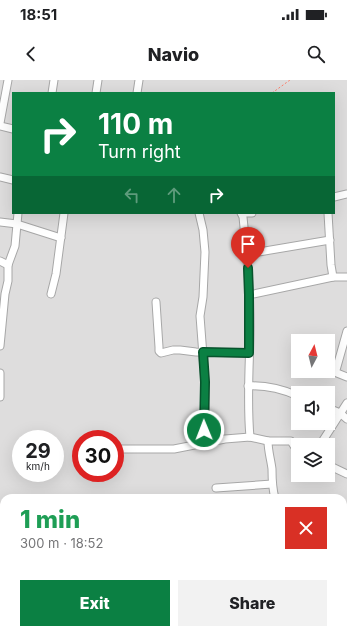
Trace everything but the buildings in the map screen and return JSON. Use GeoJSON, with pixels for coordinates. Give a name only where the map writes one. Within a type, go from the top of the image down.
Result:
{"type":"FeatureCollection","features":[{"type":"Feature","properties":{"kind":"street"},"geometry":{"type":"LineString","coordinates":[[8,80],[0,125],[12,129]]}},
{"type":"Feature","properties":{"kind":"street"},"geometry":{"type":"LineString","coordinates":[[52,92],[54,80]]}},
{"type":"Feature","properties":{"kind":"street"},"geometry":{"type":"LineString","coordinates":[[96,92],[98,80]]}},
{"type":"Feature","properties":{"kind":"street"},"geometry":{"type":"LineString","coordinates":[[137,92],[139,80]]}},
{"type":"Feature","properties":{"kind":"street"},"geometry":{"type":"LineString","coordinates":[[0,177],[12,180]]}},
{"type":"Feature","properties":{"kind":"street"},"geometry":{"type":"LineString","coordinates":[[335,197],[347,194]]}},
{"type":"Feature","properties":{"kind":"street"},"geometry":{"type":"LineString","coordinates":[[0,346],[8,265],[15,246],[18,214]]}},
{"type":"Feature","properties":{"kind":"street"},"geometry":{"type":"LineString","coordinates":[[51,294],[56,274],[64,214]]}},
{"type":"Feature","properties":{"kind":"street"},"geometry":{"type":"LineString","coordinates":[[199,214],[203,230],[205,252],[203,297],[200,309],[205,382],[205,443]]}},
{"type":"Feature","properties":{"kind":"street"},"geometry":{"type":"LineString","coordinates":[[242,214],[247,254],[249,295],[248,414],[250,437]]}},
{"type":"Feature","properties":{"kind":"street"},"geometry":{"type":"LineString","coordinates":[[328,214],[333,277]]}},
{"type":"Feature","properties":{"kind":"street"},"geometry":{"type":"LineString","coordinates":[[0,222],[17,224],[61,238]]}},
{"type":"Feature","properties":{"kind":"street"},"geometry":{"type":"LineString","coordinates":[[247,254],[330,240]]}},
{"type":"Feature","properties":{"kind":"street"},"geometry":{"type":"LineString","coordinates":[[0,262],[8,265]]}},
{"type":"Feature","properties":{"kind":"street"},"geometry":{"type":"LineString","coordinates":[[249,295],[333,277],[347,277]]}},
{"type":"Feature","properties":{"kind":"street"},"geometry":{"type":"LineString","coordinates":[[156,302],[158,347],[161,353],[173,350],[249,353]]}},
{"type":"Feature","properties":{"kind":"street"},"geometry":{"type":"LineString","coordinates":[[347,331],[336,370],[337,373],[347,377]]}},
{"type":"Feature","properties":{"kind":"street"},"geometry":{"type":"LineString","coordinates":[[0,373],[0,397]]}},
{"type":"Feature","properties":{"kind":"street"},"geometry":{"type":"LineString","coordinates":[[248,386],[276,388],[291,393]]}},
{"type":"Feature","properties":{"kind":"street"},"geometry":{"type":"LineString","coordinates":[[324,438],[347,403]]}},
{"type":"Feature","properties":{"kind":"street"},"geometry":{"type":"LineString","coordinates":[[335,411],[347,419]]}},
{"type":"Feature","properties":{"kind":"street"},"geometry":{"type":"LineString","coordinates":[[124,449],[174,449],[250,437],[268,441],[278,440],[291,442]]}},
{"type":"Feature","properties":{"kind":"street"},"geometry":{"type":"LineString","coordinates":[[268,441],[268,450],[272,468],[273,494]]}},
{"type":"Feature","properties":{"kind":"street"},"geometry":{"type":"LineString","coordinates":[[335,468],[347,474]]}},
{"type":"Feature","properties":{"kind":"street"},"geometry":{"type":"LineString","coordinates":[[216,488],[272,484]]}},
{"type":"Feature","properties":{"kind":"path"},"geometry":{"type":"LineString","coordinates":[[273,92],[290,80]]}},
{"type":"Feature","properties":{"kind":"shaded area"},"geometry":{"type":"Polygon","coordinates":[[[0,80],[347,80],[347,494],[0,494],[0,80]]]}},
{"type":"Feature","properties":{"kind":"route"},"geometry":{"type":"LineString","coordinates":[[204,430],[205,382],[203,352],[249,353],[248,268]]}}]}
